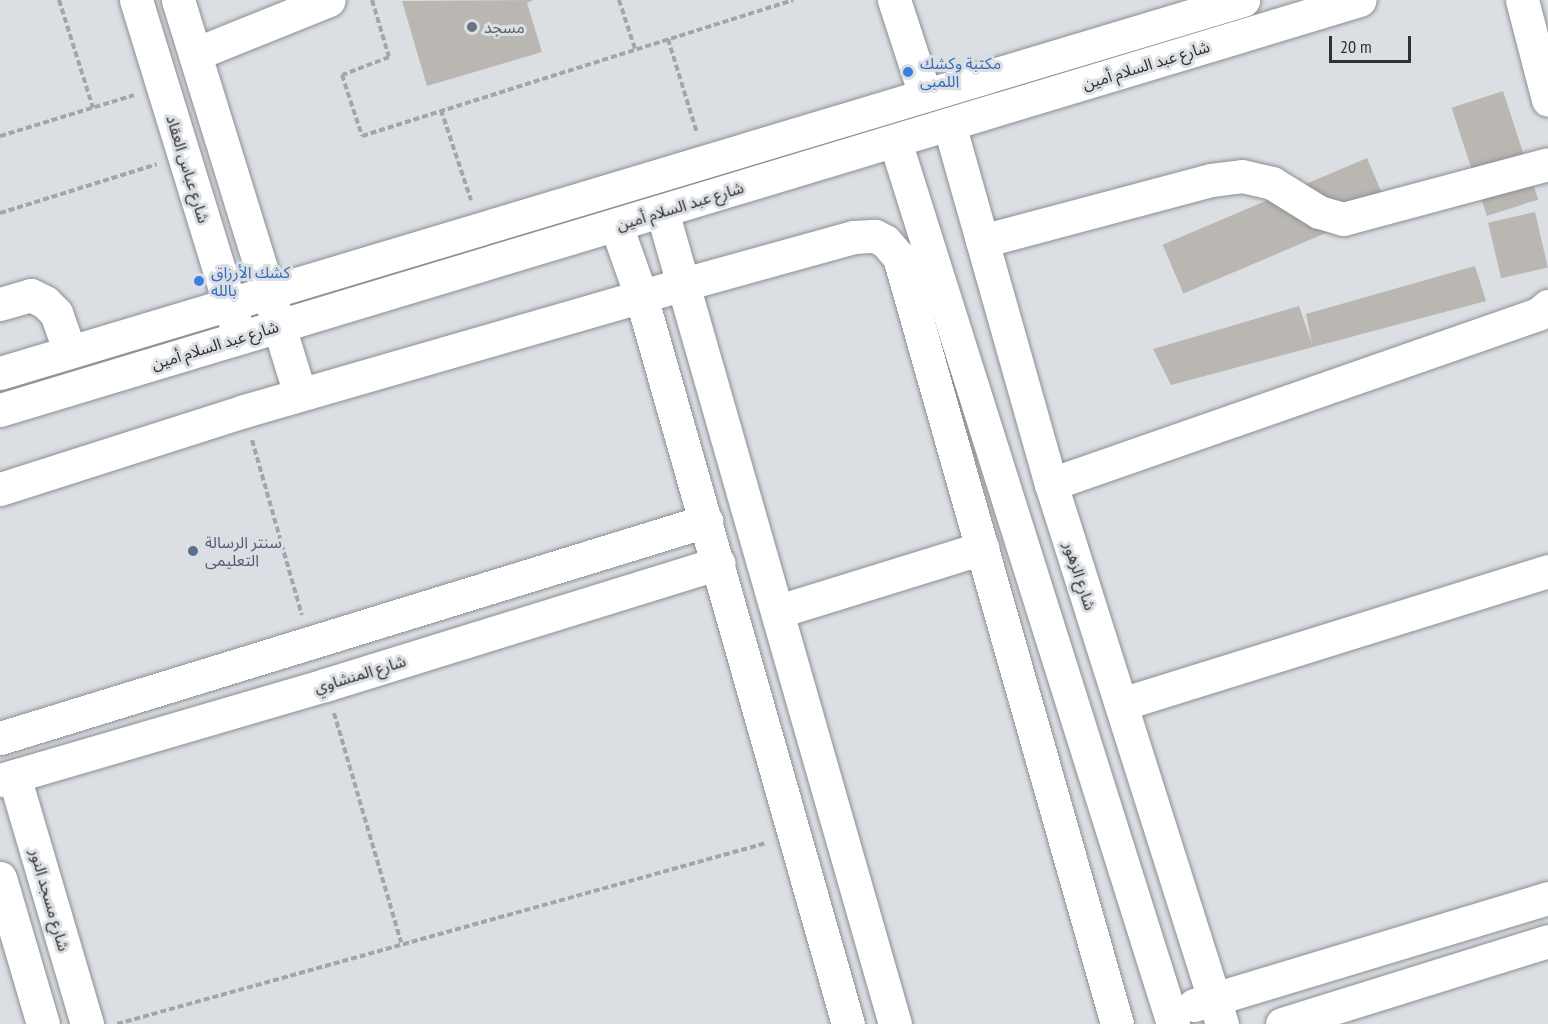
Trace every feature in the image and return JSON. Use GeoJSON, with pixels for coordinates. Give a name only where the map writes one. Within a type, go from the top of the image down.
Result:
{"type":"FeatureCollection","features":[{"type":"Feature","properties":{"kind":"street","name":"شارع عباس العقاد"},"geometry":{"type":"LineString","coordinates":[[136,0],[240,338]]}},
{"type":"Feature","properties":{"kind":"street"},"geometry":{"type":"LineString","coordinates":[[178,0],[300,394]]}},
{"type":"Feature","properties":{"kind":"street"},"geometry":{"type":"LineString","coordinates":[[195,54],[329,0]]}},
{"type":"Feature","properties":{"kind":"street"},"geometry":{"type":"LineString","coordinates":[[894,0],[925,95]]}},
{"type":"Feature","properties":{"kind":"street"},"geometry":{"type":"LineString","coordinates":[[0,373],[1243,0]]}},
{"type":"Feature","properties":{"kind":"street","name":"شارع عبد السلام أمين"},"geometry":{"type":"LineString","coordinates":[[0,410],[1360,0]]}},
{"type":"Feature","properties":{"kind":"street"},"geometry":{"type":"LineString","coordinates":[[1522,0],[1548,100]]}},
{"type":"Feature","properties":{"kind":"street","name":"شارع الزهور"},"geometry":{"type":"LineString","coordinates":[[949,124],[1051,484],[1218,1011]]}},
{"type":"Feature","properties":{"kind":"street"},"geometry":{"type":"LineString","coordinates":[[895,141],[1172,1018],[1218,1011],[1548,898]]}},
{"type":"Feature","properties":{"kind":"street"},"geometry":{"type":"LineString","coordinates":[[982,241],[1221,179],[1242,176],[1272,183],[1319,212],[1343,219],[1548,164]]}},
{"type":"Feature","properties":{"kind":"street"},"geometry":{"type":"LineString","coordinates":[[662,212],[896,1024]]}},
{"type":"Feature","properties":{"kind":"street"},"geometry":{"type":"LineString","coordinates":[[616,225],[641,296],[848,1024]]}},
{"type":"Feature","properties":{"kind":"street"},"geometry":{"type":"LineString","coordinates":[[0,489],[300,394],[684,284],[864,235],[874,236],[893,248],[899,257],[1117,1024]]}},
{"type":"Feature","properties":{"kind":"street"},"geometry":{"type":"LineString","coordinates":[[0,304],[31,295],[45,302],[56,313],[70,352]]}},
{"type":"Feature","properties":{"kind":"street"},"geometry":{"type":"LineString","coordinates":[[1051,484],[1538,314],[1548,306]]}},
{"type":"Feature","properties":{"kind":"street"},"geometry":{"type":"LineString","coordinates":[[0,738],[706,521]]}},
{"type":"Feature","properties":{"kind":"street"},"geometry":{"type":"LineString","coordinates":[[778,611],[982,548]]}},
{"type":"Feature","properties":{"kind":"street","name":"شارع المنشاوي"},"geometry":{"type":"LineString","coordinates":[[7,778],[570,609],[718,562]]}},
{"type":"Feature","properties":{"kind":"street"},"geometry":{"type":"LineString","coordinates":[[557,567],[570,609]]}},
{"type":"Feature","properties":{"kind":"street"},"geometry":{"type":"LineString","coordinates":[[1121,704],[1548,571]]}},
{"type":"Feature","properties":{"kind":"street"},"geometry":{"type":"LineString","coordinates":[[105,706],[115,747]]}},
{"type":"Feature","properties":{"kind":"street"},"geometry":{"type":"LineString","coordinates":[[765,727],[808,713]]}},
{"type":"Feature","properties":{"kind":"street","name":"شارع مسجد النور"},"geometry":{"type":"LineString","coordinates":[[7,778],[87,1024]]}},
{"type":"Feature","properties":{"kind":"street"},"geometry":{"type":"LineString","coordinates":[[0,878],[43,1024]]}},
{"type":"Feature","properties":{"kind":"street"},"geometry":{"type":"LineString","coordinates":[[1282,1024],[1396,986],[1548,941]]}},
{"type":"Feature","properties":{"kind":"street"},"geometry":{"type":"LineString","coordinates":[[834,970],[876,954]]}},
{"type":"Feature","properties":{"kind":"path"},"geometry":{"type":"LineString","coordinates":[[59,0],[93,108]]}},
{"type":"Feature","properties":{"kind":"path"},"geometry":{"type":"LineString","coordinates":[[372,0],[389,57],[342,75],[360,135],[793,0]]}},
{"type":"Feature","properties":{"kind":"path"},"geometry":{"type":"LineString","coordinates":[[619,0],[635,49]]}},
{"type":"Feature","properties":{"kind":"path"},"geometry":{"type":"LineString","coordinates":[[668,39],[705,160]]}},
{"type":"Feature","properties":{"kind":"path"},"geometry":{"type":"LineString","coordinates":[[0,136],[163,86]]}},
{"type":"Feature","properties":{"kind":"path"},"geometry":{"type":"LineString","coordinates":[[441,110],[480,228]]}},
{"type":"Feature","properties":{"kind":"path"},"geometry":{"type":"LineString","coordinates":[[0,213],[184,156]]}},
{"type":"Feature","properties":{"kind":"path"},"geometry":{"type":"LineString","coordinates":[[116,1024],[795,835]]}},
{"type":"Feature","properties":{"kind":"building","name":"مسجد"},"geometry":{"type":"Polygon","coordinates":[[[533,0],[527,3],[542,52],[427,86],[402,1],[533,0]]]}},
{"type":"Feature","properties":{"kind":"building"},"geometry":{"type":"Polygon","coordinates":[[[1503,91],[1538,199],[1487,216],[1452,108],[1503,91]]]}},
{"type":"Feature","properties":{"kind":"building"},"geometry":{"type":"Polygon","coordinates":[[[1367,158],[1388,207],[1183,294],[1163,245],[1367,158]]]}},
{"type":"Feature","properties":{"kind":"building"},"geometry":{"type":"Polygon","coordinates":[[[1535,212],[1548,268],[1501,278],[1488,223],[1535,212]]]}},
{"type":"Feature","properties":{"kind":"building"},"geometry":{"type":"Polygon","coordinates":[[[1475,266],[1486,301],[1171,385],[1153,349],[1299,306],[1312,344],[1306,314],[1475,266]]]}},
{"type":"Feature","properties":{"kind":"place","name":"مسجد"},"geometry":{"type":"Point","coordinates":[472,27]}},
{"type":"Feature","properties":{"kind":"place","name":"مكتبة وكشك اللمبى"},"geometry":{"type":"Point","coordinates":[908,72]}},
{"type":"Feature","properties":{"kind":"place","name":"كشك الأرزاق بالله"},"geometry":{"type":"Point","coordinates":[199,281]}},
{"type":"Feature","properties":{"kind":"place","name":"سنتر الرسالة التعليمى"},"geometry":{"type":"Point","coordinates":[193,551]}}]}
